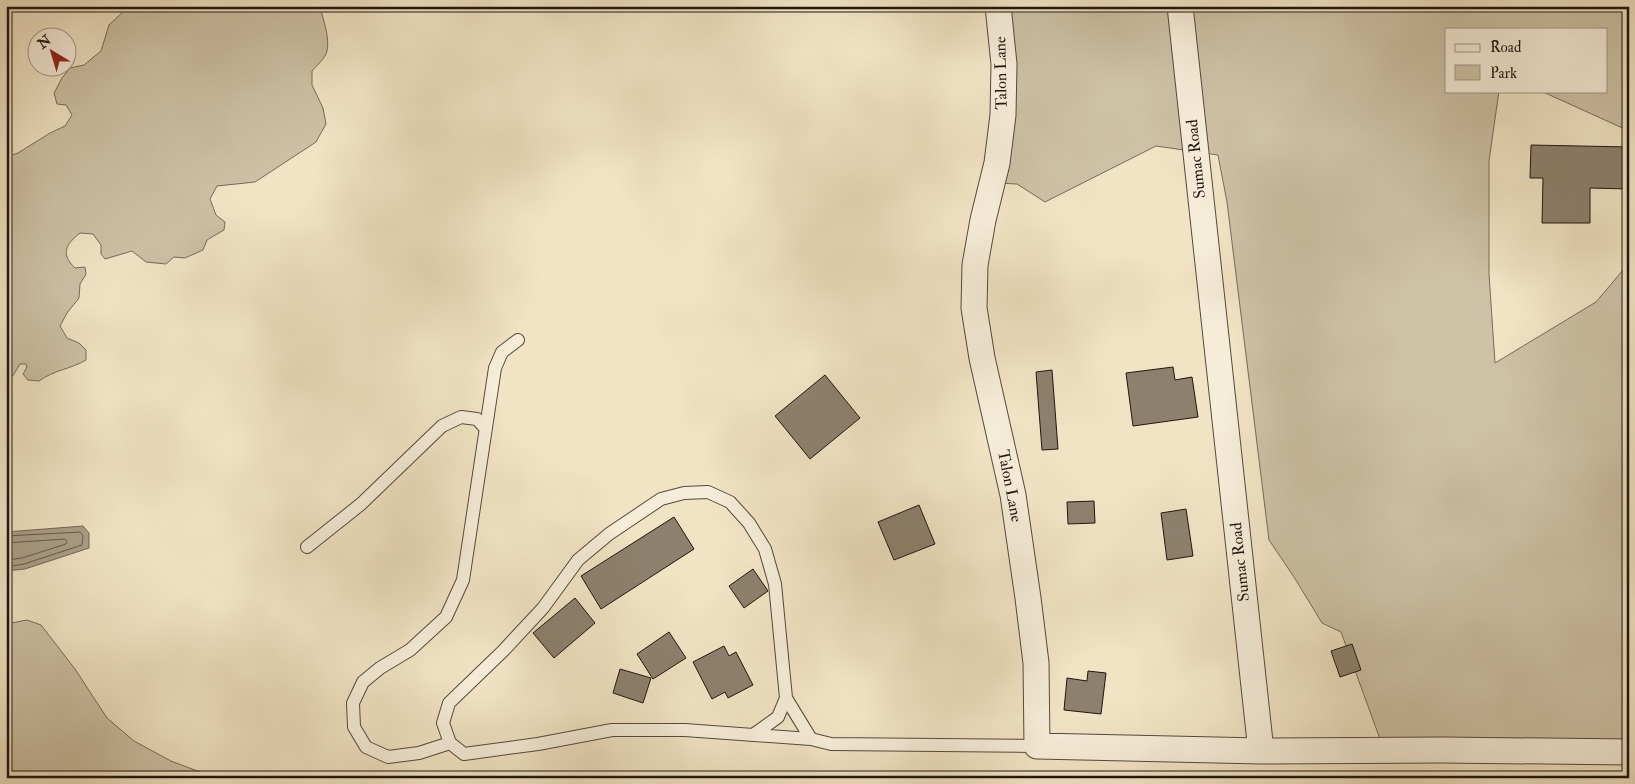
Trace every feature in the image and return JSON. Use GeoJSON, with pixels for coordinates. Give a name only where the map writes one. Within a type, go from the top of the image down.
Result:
{"type":"FeatureCollection","features":[{"type":"Feature","properties":{"kind":"street","name":"Talon Lane"},"geometry":{"type":"LineString","coordinates":[[998,6],[1004,64],[1003,114],[997,163],[983,220],[975,265],[974,308],[982,358],[1013,495],[1028,598],[1036,663],[1037,746]]}},
{"type":"Feature","properties":{"kind":"street","name":"Sumac Road"},"geometry":{"type":"LineString","coordinates":[[1180,6],[1261,752]]}},
{"type":"Feature","properties":{"kind":"street"},"geometry":{"type":"LineString","coordinates":[[1037,746],[1261,752],[1443,750],[1629,752]]}},
{"type":"Feature","properties":{"kind":"lane"},"geometry":{"type":"LineString","coordinates":[[450,743],[418,753],[388,757],[366,747],[354,727],[353,703],[363,682],[380,668],[410,650],[446,617],[463,580],[495,368],[502,352],[518,340]]}},
{"type":"Feature","properties":{"kind":"lane"},"geometry":{"type":"LineString","coordinates":[[307,547],[361,504],[442,426],[461,418],[477,419],[486,429]]}},
{"type":"Feature","properties":{"kind":"lane"},"geometry":{"type":"LineString","coordinates":[[811,739],[786,698],[775,584],[765,549],[749,522],[730,502],[708,492],[684,493],[661,498],[609,534],[578,560],[544,608],[449,703],[443,723],[450,743],[464,754],[538,744],[612,730],[685,730],[811,739],[831,744],[1037,746]]}},
{"type":"Feature","properties":{"kind":"lane"},"geometry":{"type":"LineString","coordinates":[[753,735],[778,717],[786,698]]}},
{"type":"Feature","properties":{"kind":"green space"},"geometry":{"type":"Polygon","coordinates":[[[125,6],[320,6],[328,46],[325,57],[312,71],[312,85],[323,108],[326,124],[316,142],[255,182],[217,186],[210,199],[216,215],[225,222],[224,230],[207,240],[203,250],[185,258],[174,257],[166,264],[146,262],[132,251],[105,259],[101,254],[101,245],[93,234],[80,233],[68,245],[66,254],[70,263],[75,268],[85,267],[86,274],[80,284],[79,298],[67,313],[60,326],[67,338],[79,343],[86,350],[86,360],[39,381],[28,380],[23,374],[27,367],[26,364],[20,364],[6,387],[6,157],[18,153],[65,126],[72,115],[66,105],[57,104],[54,93],[62,78],[78,78],[78,66],[84,65],[101,51],[109,25],[125,10],[125,6]]]}},
{"type":"Feature","properties":{"kind":"green space"},"geometry":{"type":"Polygon","coordinates":[[[1005,6],[1629,6],[1629,131],[1543,92],[1608,92],[1608,28],[1445,28],[1445,92],[1499,92],[1489,161],[1489,274],[1495,363],[1596,302],[1629,263],[1629,740],[1380,739],[1341,632],[1322,623],[1269,540],[1227,202],[1218,155],[1156,146],[1045,202],[1017,184],[997,183],[1005,6]]]}},
{"type":"Feature","properties":{"kind":"green space"},"geometry":{"type":"Polygon","coordinates":[[[27,620],[41,625],[75,669],[107,718],[134,741],[171,761],[208,775],[224,778],[6,778],[6,624],[27,620]]]}},
{"type":"Feature","properties":{"kind":"water"},"geometry":{"type":"Polygon","coordinates":[[[83,526],[89,533],[89,548],[25,569],[6,571],[6,532],[83,526]]]}},
{"type":"Feature","properties":{"kind":"building"},"geometry":{"type":"Polygon","coordinates":[[[1531,145],[1629,147],[1629,189],[1590,188],[1590,223],[1542,223],[1543,178],[1530,178],[1531,145]]]}},
{"type":"Feature","properties":{"kind":"building"},"geometry":{"type":"Polygon","coordinates":[[[1173,367],[1175,380],[1192,377],[1198,417],[1133,426],[1126,373],[1173,367]]]}},
{"type":"Feature","properties":{"kind":"building"},"geometry":{"type":"Polygon","coordinates":[[[1052,370],[1058,449],[1042,450],[1036,372],[1052,370]]]}},
{"type":"Feature","properties":{"kind":"building"},"geometry":{"type":"Polygon","coordinates":[[[825,375],[860,418],[810,459],[775,416],[825,375]]]}},
{"type":"Feature","properties":{"kind":"building"},"geometry":{"type":"Polygon","coordinates":[[[1094,501],[1095,523],[1068,524],[1067,502],[1094,501]]]}},
{"type":"Feature","properties":{"kind":"building"},"geometry":{"type":"Polygon","coordinates":[[[919,505],[935,544],[894,560],[878,522],[919,505]]]}},
{"type":"Feature","properties":{"kind":"building"},"geometry":{"type":"Polygon","coordinates":[[[1186,509],[1193,556],[1167,560],[1161,513],[1186,509]]]}},
{"type":"Feature","properties":{"kind":"building"},"geometry":{"type":"Polygon","coordinates":[[[674,517],[694,549],[601,609],[581,576],[674,517]]]}},
{"type":"Feature","properties":{"kind":"building"},"geometry":{"type":"Polygon","coordinates":[[[753,569],[768,591],[744,608],[729,586],[753,569]]]}},
{"type":"Feature","properties":{"kind":"building"},"geometry":{"type":"Polygon","coordinates":[[[575,598],[595,623],[554,658],[533,633],[575,598]]]}},
{"type":"Feature","properties":{"kind":"building"},"geometry":{"type":"Polygon","coordinates":[[[669,632],[686,658],[653,679],[637,654],[669,632]]]}},
{"type":"Feature","properties":{"kind":"building"},"geometry":{"type":"Polygon","coordinates":[[[1352,644],[1361,670],[1340,677],[1331,651],[1352,644]]]}},
{"type":"Feature","properties":{"kind":"building"},"geometry":{"type":"Polygon","coordinates":[[[724,646],[729,656],[736,652],[753,685],[728,698],[725,692],[712,699],[693,662],[724,646]]]}},
{"type":"Feature","properties":{"kind":"building"},"geometry":{"type":"Polygon","coordinates":[[[620,669],[651,678],[643,703],[613,693],[620,669]]]}},
{"type":"Feature","properties":{"kind":"building"},"geometry":{"type":"Polygon","coordinates":[[[1088,671],[1106,673],[1101,714],[1064,710],[1067,678],[1087,681],[1088,671]]]}}]}
